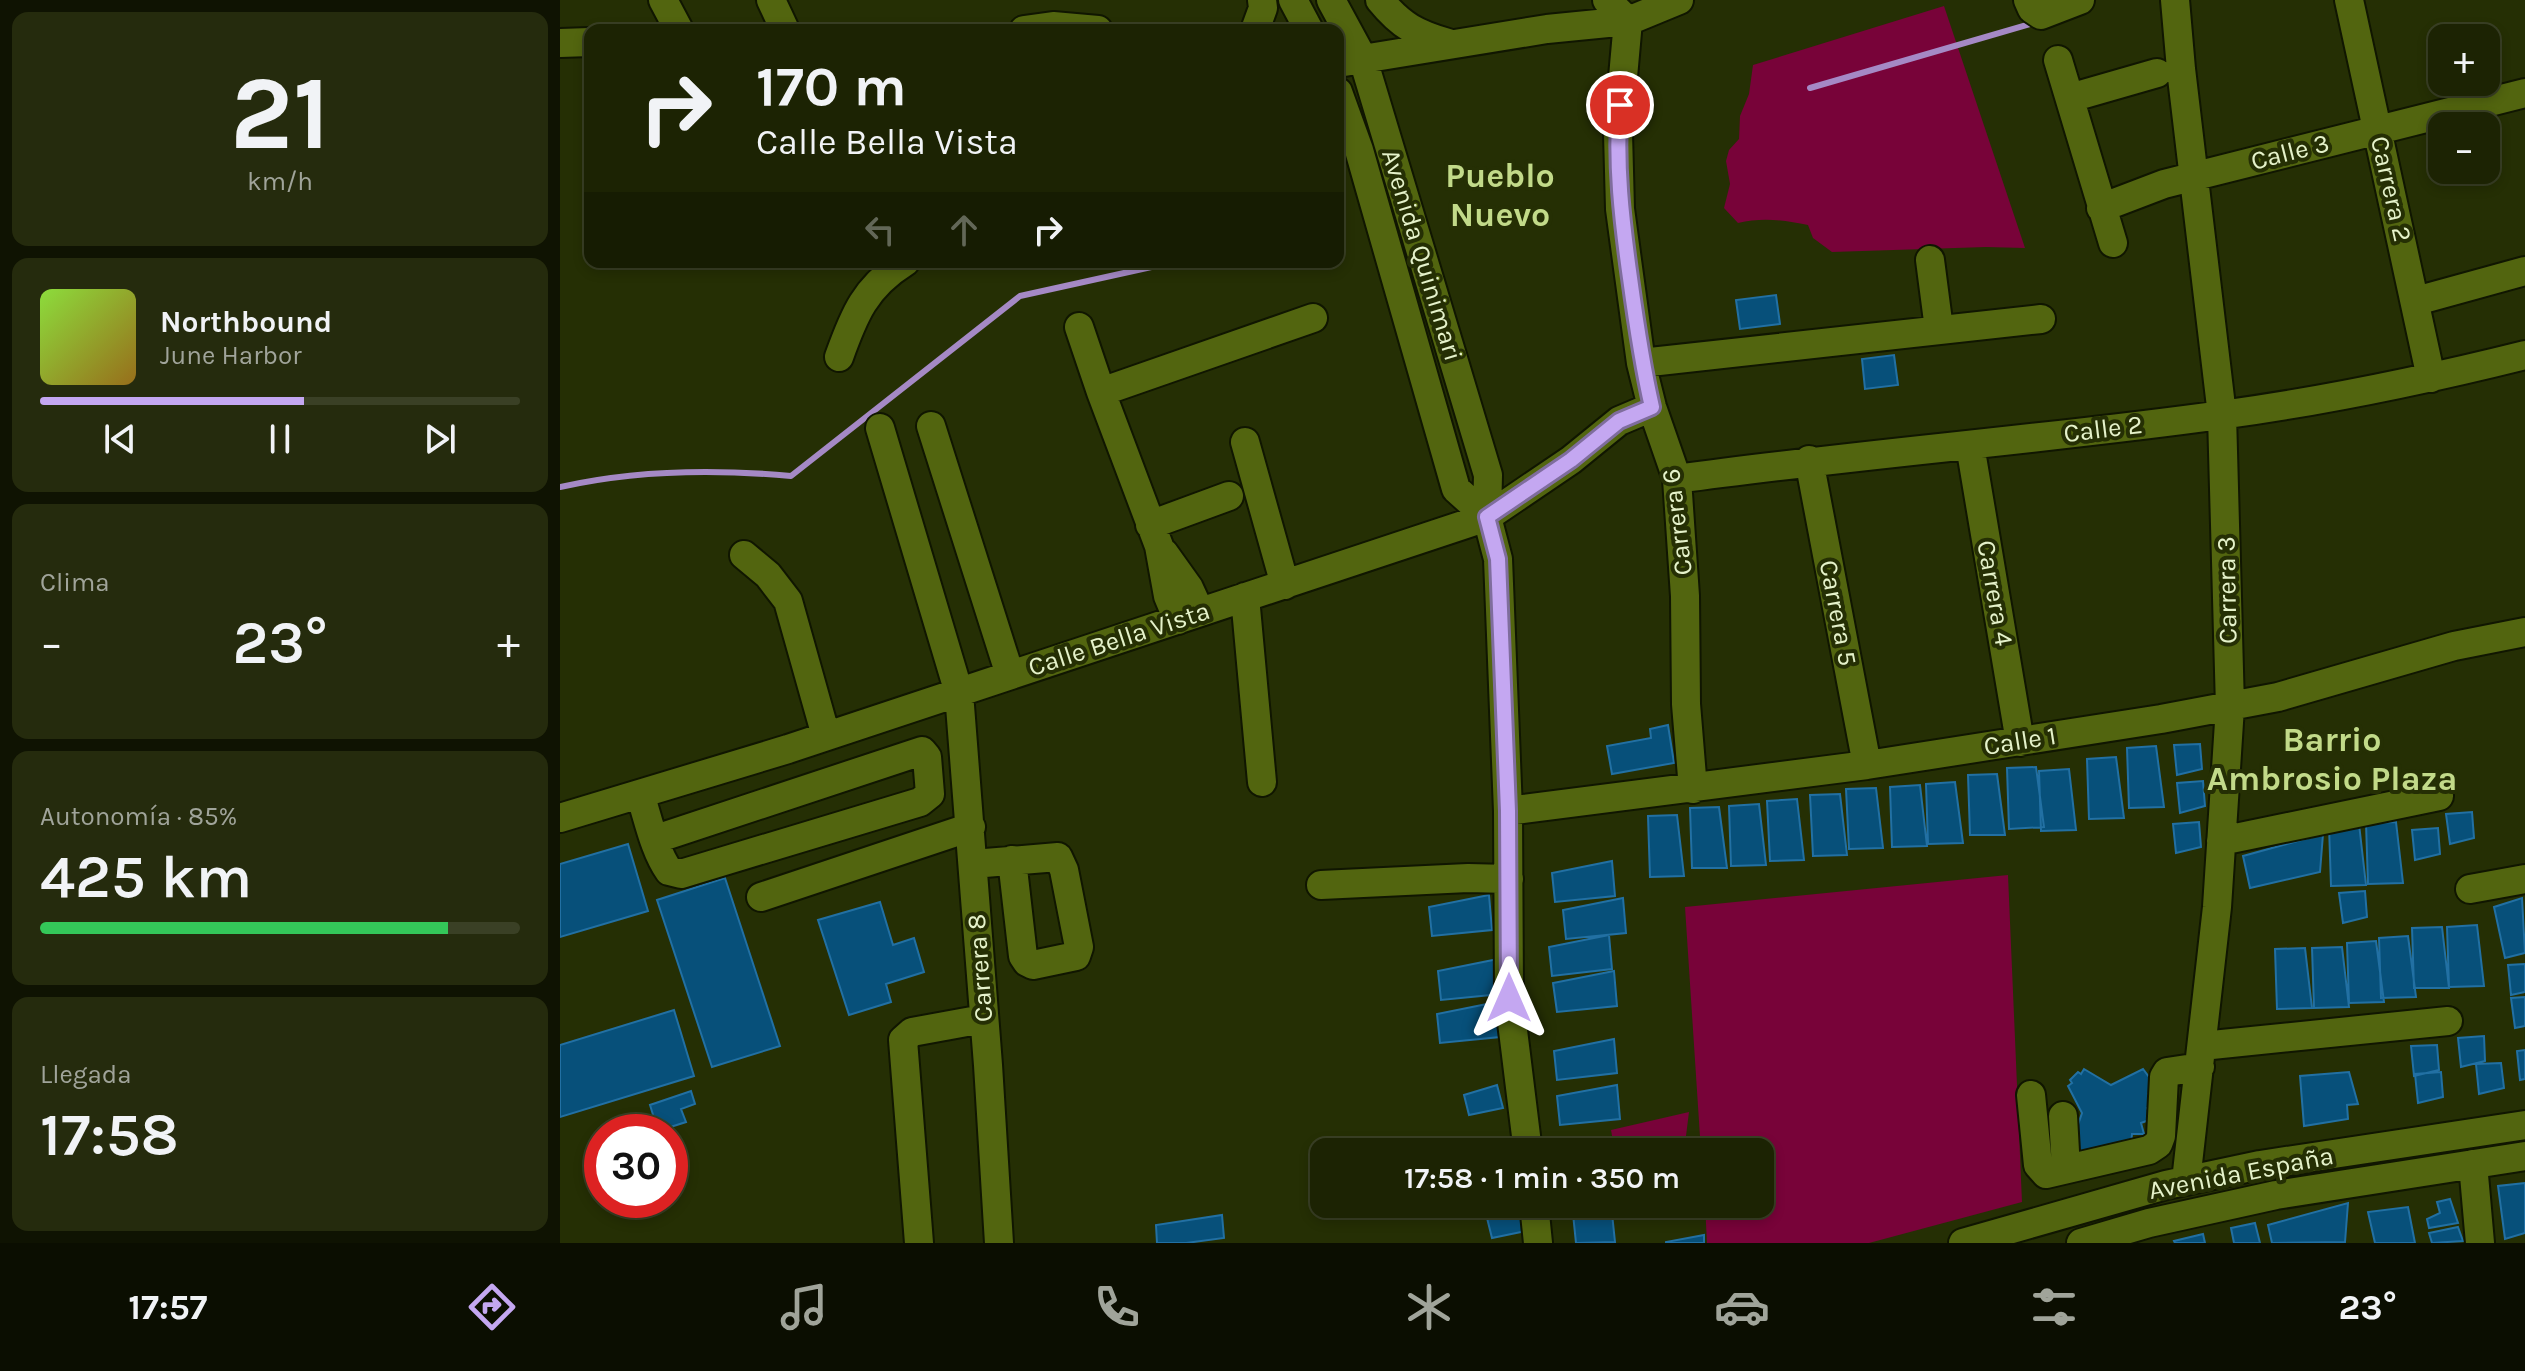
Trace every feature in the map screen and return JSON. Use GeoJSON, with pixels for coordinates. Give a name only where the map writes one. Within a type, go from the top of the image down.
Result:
{"type":"FeatureCollection","features":[{"type":"Feature","properties":{"kind":"street"},"geometry":{"type":"LineString","coordinates":[[663,0],[676,24]]}},
{"type":"Feature","properties":{"kind":"street"},"geometry":{"type":"LineString","coordinates":[[771,0],[782,24]]}},
{"type":"Feature","properties":{"kind":"street"},"geometry":{"type":"LineString","coordinates":[[1257,24],[1263,8],[1262,0]]}},
{"type":"Feature","properties":{"kind":"street"},"geometry":{"type":"LineString","coordinates":[[1293,0],[1306,24]]}},
{"type":"Feature","properties":{"kind":"street","name":"Avenida Quinimari"},"geometry":{"type":"LineString","coordinates":[[1331,0],[1338,24]]}},
{"type":"Feature","properties":{"kind":"street"},"geometry":{"type":"LineString","coordinates":[[1380,0],[1402,25],[1453,44]]}},
{"type":"Feature","properties":{"kind":"street"},"geometry":{"type":"LineString","coordinates":[[1607,0],[1628,21]]}},
{"type":"Feature","properties":{"kind":"street"},"geometry":{"type":"LineString","coordinates":[[1350,61],[1547,29],[1628,21],[1679,0]]}},
{"type":"Feature","properties":{"kind":"street"},"geometry":{"type":"LineString","coordinates":[[2028,0],[2032,9],[2041,15],[2080,0]]}},
{"type":"Feature","properties":{"kind":"street","name":"Carrera 3"},"geometry":{"type":"LineString","coordinates":[[2175,0],[2222,415],[2230,707],[2217,907],[2186,1181]]}},
{"type":"Feature","properties":{"kind":"street","name":"Carrera 2"},"geometry":{"type":"LineString","coordinates":[[2349,0],[2431,378]]}},
{"type":"Feature","properties":{"kind":"street","name":"Carrera 6"},"geometry":{"type":"LineString","coordinates":[[1628,21],[1618,133],[1620,194],[1641,363],[1652,407],[1677,479],[1685,596],[1686,704],[1693,789]]}},
{"type":"Feature","properties":{"kind":"street"},"geometry":{"type":"LineString","coordinates":[[560,43],[584,42]]}},
{"type":"Feature","properties":{"kind":"street","name":"Avenida Quinimari"},"geometry":{"type":"LineString","coordinates":[[1344,42],[1488,475],[1487,517],[1498,559],[1508,811],[1509,998],[1526,1138]]}},
{"type":"Feature","properties":{"kind":"street"},"geometry":{"type":"LineString","coordinates":[[2058,60],[2113,243]]}},
{"type":"Feature","properties":{"kind":"street"},"geometry":{"type":"LineString","coordinates":[[2070,98],[2157,73]]}},
{"type":"Feature","properties":{"kind":"street","name":"Calle 3"},"geometry":{"type":"LineString","coordinates":[[2101,208],[2194,176],[2525,93]]}},
{"type":"Feature","properties":{"kind":"street"},"geometry":{"type":"LineString","coordinates":[[1344,109],[1359,150],[1456,489],[1487,517]]}},
{"type":"Feature","properties":{"kind":"street"},"geometry":{"type":"LineString","coordinates":[[1930,260],[1939,329]]}},
{"type":"Feature","properties":{"kind":"street"},"geometry":{"type":"LineString","coordinates":[[839,357],[859,304],[885,274],[895,268]]}},
{"type":"Feature","properties":{"kind":"street"},"geometry":{"type":"LineString","coordinates":[[2416,301],[2525,271]]}},
{"type":"Feature","properties":{"kind":"street"},"geometry":{"type":"LineString","coordinates":[[1101,392],[1313,318]]}},
{"type":"Feature","properties":{"kind":"street"},"geometry":{"type":"LineString","coordinates":[[1641,363],[2041,319]]}},
{"type":"Feature","properties":{"kind":"street"},"geometry":{"type":"LineString","coordinates":[[1079,327],[1155,536],[1168,596],[1189,616]]}},
{"type":"Feature","properties":{"kind":"street","name":"Calle 2"},"geometry":{"type":"LineString","coordinates":[[1677,479],[1809,460],[1970,445],[2222,415],[2431,378],[2525,355]]}},
{"type":"Feature","properties":{"kind":"street","name":"Calle Bella Vista"},"geometry":{"type":"LineString","coordinates":[[560,818],[959,693],[1487,517],[1571,460],[1619,421],[1652,407]]}},
{"type":"Feature","properties":{"kind":"street"},"geometry":{"type":"LineString","coordinates":[[931,426],[1010,675]]}},
{"type":"Feature","properties":{"kind":"street","name":"Carrera 8"},"geometry":{"type":"LineString","coordinates":[[880,428],[959,693],[983,1019],[997,1063],[999,1243]]}},
{"type":"Feature","properties":{"kind":"street"},"geometry":{"type":"LineString","coordinates":[[1245,442],[1285,585]]}},
{"type":"Feature","properties":{"kind":"street","name":"Carrera 4"},"geometry":{"type":"LineString","coordinates":[[1970,445],[2020,742]]}},
{"type":"Feature","properties":{"kind":"street","name":"Carrera 5"},"geometry":{"type":"LineString","coordinates":[[1809,460],[1867,765]]}},
{"type":"Feature","properties":{"kind":"street"},"geometry":{"type":"LineString","coordinates":[[1155,536],[1229,496]]}},
{"type":"Feature","properties":{"kind":"street"},"geometry":{"type":"LineString","coordinates":[[744,555],[768,575],[788,601],[826,736]]}},
{"type":"Feature","properties":{"kind":"street"},"geometry":{"type":"LineString","coordinates":[[1245,597],[1262,782]]}},
{"type":"Feature","properties":{"kind":"street","name":"Calle 1"},"geometry":{"type":"LineString","coordinates":[[1508,811],[1867,765],[2230,707],[2278,697],[2454,646],[2525,632]]}},
{"type":"Feature","properties":{"kind":"street"},"geometry":{"type":"LineString","coordinates":[[640,794],[665,866],[669,871],[681,874],[926,800],[930,794],[927,757],[922,751],[656,839]]}},
{"type":"Feature","properties":{"kind":"street"},"geometry":{"type":"LineString","coordinates":[[2221,841],[2439,796]]}},
{"type":"Feature","properties":{"kind":"street"},"geometry":{"type":"LineString","coordinates":[[761,897],[971,827]]}},
{"type":"Feature","properties":{"kind":"street"},"geometry":{"type":"LineString","coordinates":[[973,864],[1012,860]]}},
{"type":"Feature","properties":{"kind":"street"},"geometry":{"type":"LineString","coordinates":[[1321,885],[1509,879]]}},
{"type":"Feature","properties":{"kind":"street"},"geometry":{"type":"LineString","coordinates":[[2470,889],[2525,879]]}},
{"type":"Feature","properties":{"kind":"street"},"geometry":{"type":"LineString","coordinates":[[919,1243],[902,1058],[903,1040],[912,1032],[983,1019]]}},
{"type":"Feature","properties":{"kind":"street"},"geometry":{"type":"LineString","coordinates":[[2031,1095],[2038,1165],[2046,1174],[2149,1150],[2158,1144],[2164,1077],[2167,1072],[2201,1056],[2448,1021]]}},
{"type":"Feature","properties":{"kind":"street"},"geometry":{"type":"LineString","coordinates":[[2063,1116],[2066,1169]]}},
{"type":"Feature","properties":{"kind":"street","name":"Avenida España"},"geometry":{"type":"LineString","coordinates":[[1963,1243],[2071,1210],[2260,1165],[2525,1125]]}},
{"type":"Feature","properties":{"kind":"street","name":"Avenida España"},"geometry":{"type":"LineString","coordinates":[[2081,1243],[2149,1223],[2276,1195],[2525,1156]]}},
{"type":"Feature","properties":{"kind":"street"},"geometry":{"type":"LineString","coordinates":[[2473,1164],[2480,1243]]}},
{"type":"Feature","properties":{"kind":"street"},"geometry":{"type":"LineString","coordinates":[[1535,1218],[1538,1243]]}},
{"type":"Feature","properties":{"kind":"shaded area"},"geometry":{"type":"Polygon","coordinates":[[[1944,6],[2025,248],[1832,252],[1813,238],[1808,225],[1773,220],[1738,223],[1724,208],[1730,184],[1726,161],[1729,150],[1739,139],[1740,116],[1749,94],[1753,65],[1944,6]]]}},
{"type":"Feature","properties":{"kind":"shaded area"},"geometry":{"type":"Polygon","coordinates":[[[2008,875],[2022,1202],[1869,1243],[1707,1243],[1706,1218],[1774,1218],[1774,1138],[1700,1138],[1685,907],[2008,875]]]}},
{"type":"Feature","properties":{"kind":"shaded area"},"geometry":{"type":"Polygon","coordinates":[[[1689,1112],[1686,1138],[1612,1138],[1611,1130],[1689,1112]]]}},
{"type":"Feature","properties":{"kind":"building"},"geometry":{"type":"Polygon","coordinates":[[[1776,295],[1780,324],[1740,329],[1736,300],[1776,295]]]}},
{"type":"Feature","properties":{"kind":"building"},"geometry":{"type":"Polygon","coordinates":[[[1894,355],[1898,385],[1865,389],[1862,359],[1894,355]]]}},
{"type":"Feature","properties":{"kind":"building"},"geometry":{"type":"Polygon","coordinates":[[[1668,725],[1674,763],[1612,774],[1607,746],[1651,738],[1650,729],[1668,725]]]}},
{"type":"Feature","properties":{"kind":"building"},"geometry":{"type":"Polygon","coordinates":[[[2200,744],[2202,769],[2177,775],[2174,745],[2200,744]]]}},
{"type":"Feature","properties":{"kind":"building"},"geometry":{"type":"Polygon","coordinates":[[[2156,746],[2164,807],[2129,808],[2127,748],[2156,746]]]}},
{"type":"Feature","properties":{"kind":"building"},"geometry":{"type":"Polygon","coordinates":[[[2116,757],[2124,818],[2089,819],[2087,759],[2116,757]]]}},
{"type":"Feature","properties":{"kind":"building"},"geometry":{"type":"Polygon","coordinates":[[[2036,767],[2044,827],[2009,829],[2007,768],[2036,767]]]}},
{"type":"Feature","properties":{"kind":"building"},"geometry":{"type":"Polygon","coordinates":[[[2069,769],[2076,830],[2041,831],[2039,771],[2069,769]]]}},
{"type":"Feature","properties":{"kind":"building"},"geometry":{"type":"Polygon","coordinates":[[[1997,774],[2005,835],[1970,835],[1968,775],[1997,774]]]}},
{"type":"Feature","properties":{"kind":"building"},"geometry":{"type":"Polygon","coordinates":[[[2203,781],[2205,806],[2180,813],[2177,783],[2203,781]]]}},
{"type":"Feature","properties":{"kind":"building"},"geometry":{"type":"Polygon","coordinates":[[[1955,782],[1963,843],[1928,844],[1926,784],[1955,782]]]}},
{"type":"Feature","properties":{"kind":"building"},"geometry":{"type":"Polygon","coordinates":[[[1920,785],[1927,846],[1892,847],[1890,787],[1920,785]]]}},
{"type":"Feature","properties":{"kind":"building"},"geometry":{"type":"Polygon","coordinates":[[[1876,788],[1883,848],[1849,849],[1846,789],[1876,788]]]}},
{"type":"Feature","properties":{"kind":"building"},"geometry":{"type":"Polygon","coordinates":[[[1840,794],[1847,855],[1813,856],[1810,795],[1840,794]]]}},
{"type":"Feature","properties":{"kind":"building"},"geometry":{"type":"Polygon","coordinates":[[[1797,799],[1804,860],[1770,861],[1767,801],[1797,799]]]}},
{"type":"Feature","properties":{"kind":"building"},"geometry":{"type":"Polygon","coordinates":[[[1759,804],[1766,865],[1731,866],[1729,806],[1759,804]]]}},
{"type":"Feature","properties":{"kind":"building"},"geometry":{"type":"Polygon","coordinates":[[[1719,807],[1727,868],[1692,868],[1690,808],[1719,807]]]}},
{"type":"Feature","properties":{"kind":"building"},"geometry":{"type":"Polygon","coordinates":[[[2472,812],[2474,838],[2450,844],[2446,814],[2472,812]]]}},
{"type":"Feature","properties":{"kind":"building"},"geometry":{"type":"Polygon","coordinates":[[[1677,815],[1684,876],[1650,877],[1648,816],[1677,815]]]}},
{"type":"Feature","properties":{"kind":"building"},"geometry":{"type":"Polygon","coordinates":[[[2199,822],[2201,847],[2176,853],[2173,824],[2199,822]]]}},
{"type":"Feature","properties":{"kind":"building"},"geometry":{"type":"Polygon","coordinates":[[[2396,822],[2403,883],[2368,884],[2366,823],[2396,822]]]}},
{"type":"Feature","properties":{"kind":"building"},"geometry":{"type":"Polygon","coordinates":[[[2359,824],[2366,885],[2331,886],[2329,826],[2359,824]]]}},
{"type":"Feature","properties":{"kind":"building"},"geometry":{"type":"Polygon","coordinates":[[[2438,828],[2440,854],[2415,860],[2412,830],[2438,828]]]}},
{"type":"Feature","properties":{"kind":"building"},"geometry":{"type":"Polygon","coordinates":[[[2323,834],[2320,872],[2250,888],[2243,856],[2323,834]]]}},
{"type":"Feature","properties":{"kind":"building"},"geometry":{"type":"Polygon","coordinates":[[[628,844],[648,911],[560,937],[560,864],[628,844]]]}},
{"type":"Feature","properties":{"kind":"building"},"geometry":{"type":"Polygon","coordinates":[[[1612,861],[1615,896],[1555,902],[1552,873],[1612,861]]]}},
{"type":"Feature","properties":{"kind":"building"},"geometry":{"type":"Polygon","coordinates":[[[725,878],[780,1046],[712,1067],[657,900],[725,878]]]}},
{"type":"Feature","properties":{"kind":"building"},"geometry":{"type":"Polygon","coordinates":[[[2365,891],[2367,917],[2343,923],[2339,893],[2365,891]]]}},
{"type":"Feature","properties":{"kind":"building"},"geometry":{"type":"Polygon","coordinates":[[[1489,895],[1492,930],[1432,936],[1429,907],[1489,895]]]}},
{"type":"Feature","properties":{"kind":"building"},"geometry":{"type":"Polygon","coordinates":[[[1623,898],[1626,933],[1566,939],[1563,910],[1623,898]]]}},
{"type":"Feature","properties":{"kind":"building"},"geometry":{"type":"Polygon","coordinates":[[[2522,898],[2525,953],[2505,958],[2494,907],[2522,898]]]}},
{"type":"Feature","properties":{"kind":"building"},"geometry":{"type":"Polygon","coordinates":[[[880,902],[893,945],[914,938],[924,972],[886,984],[891,1002],[849,1015],[818,920],[880,902]]]}},
{"type":"Feature","properties":{"kind":"building"},"geometry":{"type":"Polygon","coordinates":[[[2477,925],[2484,986],[2449,987],[2447,927],[2477,925]]]}},
{"type":"Feature","properties":{"kind":"building"},"geometry":{"type":"Polygon","coordinates":[[[2442,927],[2449,988],[2414,988],[2412,928],[2442,927]]]}},
{"type":"Feature","properties":{"kind":"building"},"geometry":{"type":"Polygon","coordinates":[[[1609,935],[1612,969],[1552,976],[1549,947],[1609,935]]]}},
{"type":"Feature","properties":{"kind":"building"},"geometry":{"type":"Polygon","coordinates":[[[2408,936],[2416,997],[2381,998],[2379,938],[2408,936]]]}},
{"type":"Feature","properties":{"kind":"building"},"geometry":{"type":"Polygon","coordinates":[[[2376,941],[2384,1002],[2349,1003],[2347,943],[2376,941]]]}},
{"type":"Feature","properties":{"kind":"building"},"geometry":{"type":"Polygon","coordinates":[[[2342,947],[2349,1007],[2314,1008],[2312,948],[2342,947]]]}},
{"type":"Feature","properties":{"kind":"building"},"geometry":{"type":"Polygon","coordinates":[[[2305,948],[2312,1008],[2277,1009],[2275,949],[2305,948]]]}},
{"type":"Feature","properties":{"kind":"building"},"geometry":{"type":"Polygon","coordinates":[[[1498,959],[1501,994],[1441,1000],[1438,971],[1498,959]]]}},
{"type":"Feature","properties":{"kind":"building"},"geometry":{"type":"Polygon","coordinates":[[[2525,964],[2525,992],[2511,995],[2508,965],[2525,964]]]}},
{"type":"Feature","properties":{"kind":"building"},"geometry":{"type":"Polygon","coordinates":[[[1614,971],[1617,1006],[1557,1012],[1553,983],[1614,971]]]}},
{"type":"Feature","properties":{"kind":"building"},"geometry":{"type":"Polygon","coordinates":[[[2525,997],[2525,1026],[2515,1028],[2511,998],[2525,997]]]}},
{"type":"Feature","properties":{"kind":"building"},"geometry":{"type":"Polygon","coordinates":[[[1497,1002],[1500,1037],[1440,1043],[1437,1014],[1497,1002]]]}},
{"type":"Feature","properties":{"kind":"building"},"geometry":{"type":"Polygon","coordinates":[[[674,1010],[694,1076],[560,1117],[560,1045],[674,1010]]]}},
{"type":"Feature","properties":{"kind":"building"},"geometry":{"type":"Polygon","coordinates":[[[2484,1036],[2485,1061],[2461,1067],[2458,1038],[2484,1036]]]}},
{"type":"Feature","properties":{"kind":"building"},"geometry":{"type":"Polygon","coordinates":[[[1614,1039],[1617,1073],[1557,1080],[1554,1051],[1614,1039]]]}},
{"type":"Feature","properties":{"kind":"building"},"geometry":{"type":"Polygon","coordinates":[[[2437,1045],[2439,1070],[2414,1076],[2411,1046],[2437,1045]]]}},
{"type":"Feature","properties":{"kind":"building"},"geometry":{"type":"Polygon","coordinates":[[[2525,1050],[2525,1079],[2520,1080],[2517,1051],[2525,1050]]]}},
{"type":"Feature","properties":{"kind":"building"},"geometry":{"type":"Polygon","coordinates":[[[2501,1063],[2504,1088],[2479,1094],[2476,1064],[2501,1063]]]}},
{"type":"Feature","properties":{"kind":"building"},"geometry":{"type":"Polygon","coordinates":[[[2084,1069],[2111,1085],[2143,1069],[2155,1085],[2148,1094],[2156,1102],[2147,1108],[2152,1119],[2141,1123],[2144,1134],[2132,1134],[2131,1146],[2082,1157],[2070,1148],[2082,1113],[2068,1086],[2072,1083],[2070,1080],[2084,1069]]]}},
{"type":"Feature","properties":{"kind":"building"},"geometry":{"type":"Polygon","coordinates":[[[2349,1072],[2358,1104],[2347,1105],[2348,1119],[2304,1126],[2300,1076],[2349,1072]]]}},
{"type":"Feature","properties":{"kind":"building"},"geometry":{"type":"Polygon","coordinates":[[[2441,1072],[2443,1097],[2418,1103],[2415,1074],[2441,1072]]]}},
{"type":"Feature","properties":{"kind":"building"},"geometry":{"type":"Polygon","coordinates":[[[1497,1085],[1503,1108],[1469,1115],[1464,1095],[1497,1085]]]}},
{"type":"Feature","properties":{"kind":"building"},"geometry":{"type":"Polygon","coordinates":[[[1617,1085],[1620,1119],[1560,1125],[1557,1096],[1617,1085]]]}},
{"type":"Feature","properties":{"kind":"building"},"geometry":{"type":"Polygon","coordinates":[[[691,1091],[695,1104],[681,1109],[683,1114],[653,1114],[650,1105],[691,1091]]]}},
{"type":"Feature","properties":{"kind":"building"},"geometry":{"type":"Polygon","coordinates":[[[2525,1183],[2525,1233],[2505,1239],[2498,1186],[2525,1183]]]}},
{"type":"Feature","properties":{"kind":"building"},"geometry":{"type":"Polygon","coordinates":[[[2450,1199],[2458,1223],[2429,1228],[2427,1219],[2440,1213],[2437,1202],[2450,1199]]]}},
{"type":"Feature","properties":{"kind":"building"},"geometry":{"type":"Polygon","coordinates":[[[2348,1203],[2345,1242],[2272,1243],[2268,1225],[2348,1203]]]}},
{"type":"Feature","properties":{"kind":"building"},"geometry":{"type":"Polygon","coordinates":[[[2408,1207],[2415,1243],[2375,1243],[2368,1212],[2408,1207]]]}},
{"type":"Feature","properties":{"kind":"building"},"geometry":{"type":"Polygon","coordinates":[[[1222,1215],[1224,1238],[1157,1243],[1156,1225],[1222,1215]]]}},
{"type":"Feature","properties":{"kind":"building"},"geometry":{"type":"Polygon","coordinates":[[[1487,1218],[1522,1218],[1526,1231],[1492,1238],[1487,1218]]]}},
{"type":"Feature","properties":{"kind":"building"},"geometry":{"type":"Polygon","coordinates":[[[1573,1218],[1612,1218],[1615,1242],[1576,1243],[1573,1218]]]}},
{"type":"Feature","properties":{"kind":"building"},"geometry":{"type":"Polygon","coordinates":[[[2255,1223],[2260,1243],[2234,1243],[2231,1228],[2255,1223]]]}},
{"type":"Feature","properties":{"kind":"building"},"geometry":{"type":"Polygon","coordinates":[[[2458,1227],[2463,1241],[2432,1243],[2429,1233],[2458,1227]]]}},
{"type":"Feature","properties":{"kind":"building"},"geometry":{"type":"Polygon","coordinates":[[[2203,1234],[2205,1243],[2174,1241],[2203,1234]]]}},
{"type":"Feature","properties":{"kind":"building"},"geometry":{"type":"Polygon","coordinates":[[[1704,1235],[1704,1243],[1666,1243],[1666,1242],[1704,1235]]]}},
{"type":"Feature","properties":{"kind":"waterway"},"geometry":{"type":"LineString","coordinates":[[1810,88],[2037,22]]}},
{"type":"Feature","properties":{"kind":"waterway"},"geometry":{"type":"LineString","coordinates":[[560,487],[617,477],[675,472],[791,476],[1020,296],[1147,268]]}},
{"type":"Feature","properties":{"kind":"district","name":"Pueblo Nuevo"},"geometry":{"type":"Point","coordinates":[1500,196]}},
{"type":"Feature","properties":{"kind":"district","name":"Barrio Ambrosio Plaza"},"geometry":{"type":"Point","coordinates":[2332,760]}},
{"type":"Feature","properties":{"kind":"route"},"geometry":{"type":"LineString","coordinates":[[1509,998],[1508,811],[1498,559],[1487,517],[1571,460],[1619,421],[1652,407],[1641,363],[1620,209],[1620,105]]}}]}
